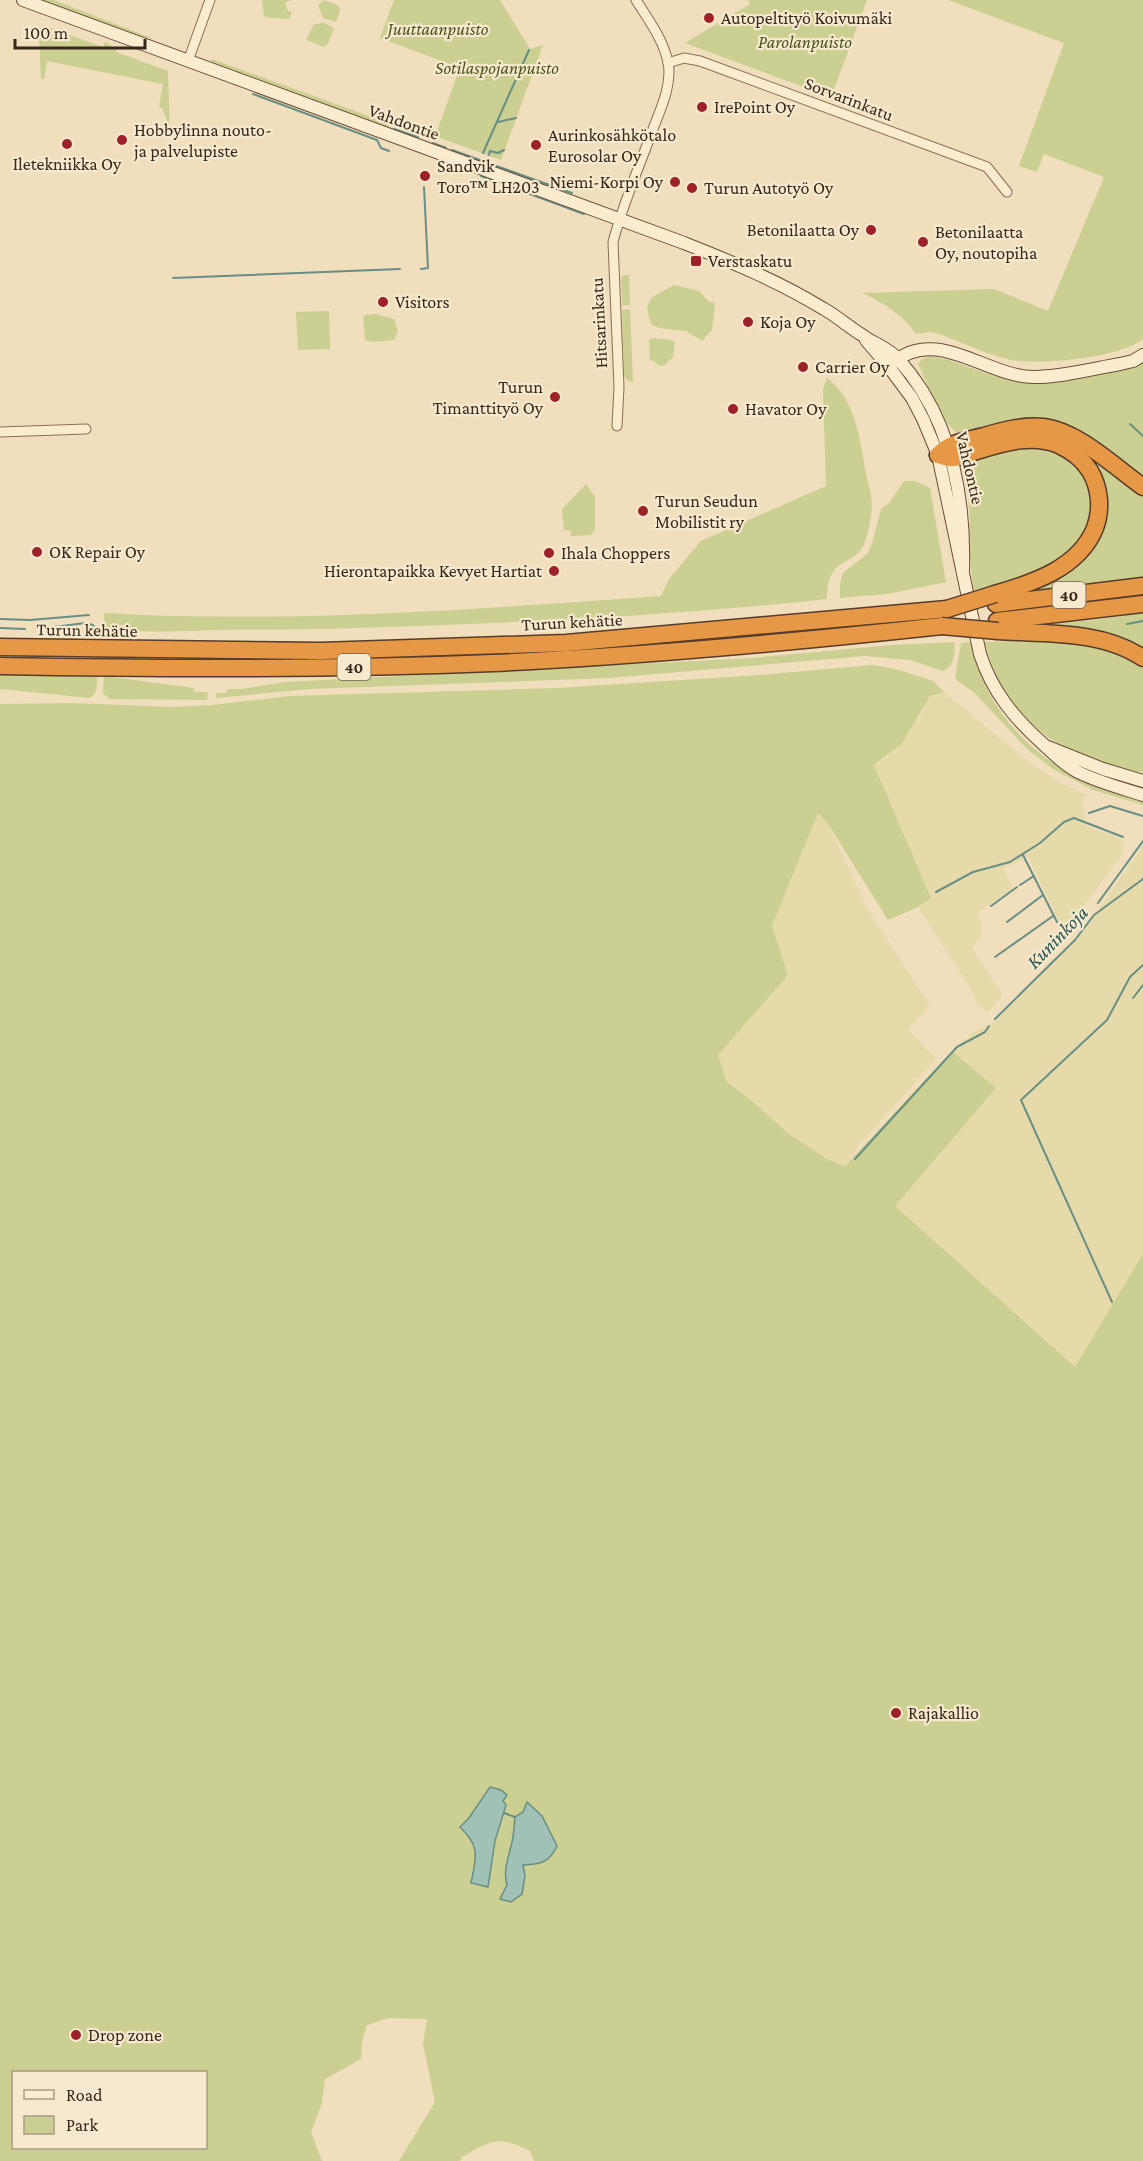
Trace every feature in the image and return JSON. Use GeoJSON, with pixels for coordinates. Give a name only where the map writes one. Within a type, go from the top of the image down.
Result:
{"type":"FeatureCollection","features":[{"type":"Feature","properties":{"kind":"highway"},"geometry":{"type":"LineString","coordinates":[[946,453],[1016,428],[1046,427],[1077,440],[1143,488]]}},
{"type":"Feature","properties":{"kind":"highway"},"geometry":{"type":"LineString","coordinates":[[946,453],[1016,441],[1053,442],[1078,456],[1092,475],[1096,485],[1100,505],[1096,526],[1085,547],[1078,555],[996,613]]}},
{"type":"Feature","properties":{"kind":"highway","name":"40"},"geometry":{"type":"LineString","coordinates":[[996,613],[1143,586]]}},
{"type":"Feature","properties":{"kind":"highway","name":"40"},"geometry":{"type":"LineString","coordinates":[[996,613],[1143,604]]}},
{"type":"Feature","properties":{"kind":"highway","name":"Turun kehätie"},"geometry":{"type":"LineString","coordinates":[[0,647],[321,651],[555,643],[940,610],[996,613]]}},
{"type":"Feature","properties":{"kind":"highway"},"geometry":{"type":"LineString","coordinates":[[996,613],[1057,634],[1105,641],[1128,649],[1143,658]]}},
{"type":"Feature","properties":{"kind":"highway","name":"Turun kehätie"},"geometry":{"type":"LineString","coordinates":[[0,666],[308,668],[492,663],[708,648],[938,627],[996,613]]}},
{"type":"Feature","properties":{"kind":"street","name":"Vahdontie"},"geometry":{"type":"LineString","coordinates":[[23,0],[620,219],[736,264],[824,309],[863,336],[881,345],[894,363],[912,377],[936,415],[946,453],[944,478],[955,540],[977,643],[990,680],[1017,720],[1060,761],[1078,772],[1143,795]]}},
{"type":"Feature","properties":{"kind":"street"},"geometry":{"type":"LineString","coordinates":[[188,61],[210,0]]}},
{"type":"Feature","properties":{"kind":"street"},"geometry":{"type":"LineString","coordinates":[[620,219],[666,91],[668,63],[657,34],[636,0]]}},
{"type":"Feature","properties":{"kind":"street","name":"Sorvarinkatu"},"geometry":{"type":"LineString","coordinates":[[668,63],[684,58],[700,61],[987,167],[1007,192]]}},
{"type":"Feature","properties":{"kind":"street","name":"Hitsarinkatu"},"geometry":{"type":"LineString","coordinates":[[617,426],[619,387],[612,252],[620,219]]}},
{"type":"Feature","properties":{"kind":"street"},"geometry":{"type":"LineString","coordinates":[[894,363],[914,351],[938,349],[1002,372],[1034,377],[1120,364],[1133,361],[1143,355]]}},
{"type":"Feature","properties":{"kind":"street"},"geometry":{"type":"LineString","coordinates":[[0,432],[86,429]]}},
{"type":"Feature","properties":{"kind":"street","name":"Vahdontie"},"geometry":{"type":"LineString","coordinates":[[1044,745],[1103,769],[1143,781]]}},
{"type":"Feature","properties":{"kind":"shaded area"},"geometry":{"type":"Polygon","coordinates":[[[944,692],[1029,762],[1059,782],[1087,795],[1082,803],[1086,826],[1122,839],[1124,846],[1122,854],[1070,925],[1062,927],[1028,857],[1003,869],[1013,888],[977,913],[982,926],[980,938],[972,948],[1003,996],[987,1013],[978,1004],[918,907],[931,898],[874,765],[883,760],[920,716],[930,696],[944,692]]]}},
{"type":"Feature","properties":{"kind":"shaded area"},"geometry":{"type":"Polygon","coordinates":[[[818,813],[828,824],[866,906],[930,1006],[908,1029],[936,1059],[859,1145],[845,1166],[827,1159],[789,1134],[727,1082],[718,1055],[788,975],[772,926],[818,813]]]}},
{"type":"Feature","properties":{"kind":"shaded area"},"geometry":{"type":"Polygon","coordinates":[[[1143,845],[1143,1254],[1072,1373],[895,1206],[996,1088],[952,1051],[972,1033],[992,1023],[1053,965],[1083,932],[1143,845]]]}},
{"type":"Feature","properties":{"kind":"green space"},"geometry":{"type":"Polygon","coordinates":[[[38,0],[54,0],[154,39],[134,35],[38,0]]]}},
{"type":"Feature","properties":{"kind":"green space"},"geometry":{"type":"Polygon","coordinates":[[[262,0],[291,0],[285,3],[288,11],[292,12],[289,19],[264,16],[262,0]]]}},
{"type":"Feature","properties":{"kind":"green space"},"geometry":{"type":"Polygon","coordinates":[[[323,0],[338,5],[340,10],[336,22],[323,18],[318,5],[323,0]]]}},
{"type":"Feature","properties":{"kind":"green space","name":"Sotilaspojanpuisto"},"geometry":{"type":"Polygon","coordinates":[[[394,0],[500,0],[530,49],[543,45],[501,160],[435,136],[460,68],[380,38],[394,0]]]}},
{"type":"Feature","properties":{"kind":"green space","name":"Parolanpuisto"},"geometry":{"type":"Polygon","coordinates":[[[748,0],[867,0],[831,97],[685,43],[750,4],[748,0]]]}},
{"type":"Feature","properties":{"kind":"green space"},"geometry":{"type":"Polygon","coordinates":[[[948,0],[1143,0],[1143,339],[1132,346],[1099,355],[1060,361],[1012,360],[942,335],[930,332],[916,334],[892,310],[862,293],[994,289],[1048,311],[1104,177],[1044,154],[1037,172],[1019,166],[1064,43],[948,0]]]}},
{"type":"Feature","properties":{"kind":"green space"},"geometry":{"type":"Polygon","coordinates":[[[322,22],[334,28],[328,44],[324,47],[306,40],[314,24],[322,22]]]}},
{"type":"Feature","properties":{"kind":"green space"},"geometry":{"type":"Polygon","coordinates":[[[44,26],[103,47],[105,42],[111,45],[110,48],[118,47],[116,52],[168,71],[170,137],[168,137],[167,120],[162,108],[159,107],[163,84],[47,61],[44,79],[41,79],[39,37],[44,26]]]}},
{"type":"Feature","properties":{"kind":"green space"},"geometry":{"type":"Polygon","coordinates":[[[212,59],[388,123],[389,126],[387,129],[210,64],[212,59]]]}},
{"type":"Feature","properties":{"kind":"green space"},"geometry":{"type":"Polygon","coordinates":[[[629,275],[630,305],[622,305],[621,277],[629,275]]]}},
{"type":"Feature","properties":{"kind":"green space"},"geometry":{"type":"Polygon","coordinates":[[[674,285],[699,291],[708,301],[715,303],[712,330],[702,341],[686,331],[659,328],[651,324],[647,308],[651,298],[674,285]]]}},
{"type":"Feature","properties":{"kind":"green space"},"geometry":{"type":"Polygon","coordinates":[[[630,309],[633,382],[628,381],[624,376],[622,310],[630,309]]]}},
{"type":"Feature","properties":{"kind":"green space"},"geometry":{"type":"Polygon","coordinates":[[[329,311],[330,349],[298,350],[296,312],[329,311]]]}},
{"type":"Feature","properties":{"kind":"green space"},"geometry":{"type":"Polygon","coordinates":[[[375,314],[394,319],[398,331],[394,340],[372,342],[365,340],[363,318],[365,315],[375,314]]]}},
{"type":"Feature","properties":{"kind":"green space"},"geometry":{"type":"Polygon","coordinates":[[[652,338],[672,340],[675,343],[673,357],[665,365],[659,366],[653,360],[650,361],[649,340],[652,338]]]}},
{"type":"Feature","properties":{"kind":"green space"},"geometry":{"type":"Polygon","coordinates":[[[930,356],[996,377],[1021,381],[1070,379],[1134,367],[1143,363],[1143,479],[1077,431],[959,434],[939,411],[918,364],[922,359],[930,356]]]}},
{"type":"Feature","properties":{"kind":"green space"},"geometry":{"type":"Polygon","coordinates":[[[827,378],[837,387],[851,409],[859,435],[872,506],[865,542],[855,556],[842,563],[832,574],[828,584],[827,599],[650,614],[473,624],[338,629],[134,631],[105,629],[104,613],[243,617],[383,614],[661,596],[669,579],[701,541],[826,486],[823,389],[827,378]]]}},
{"type":"Feature","properties":{"kind":"green space"},"geometry":{"type":"Polygon","coordinates":[[[1066,439],[1143,494],[1143,578],[1027,593],[1094,544],[1090,462],[1066,439]]]}},
{"type":"Feature","properties":{"kind":"green space"},"geometry":{"type":"Polygon","coordinates":[[[1033,444],[1067,453],[1091,486],[1092,523],[1065,561],[1001,585],[973,590],[968,537],[970,520],[968,469],[978,457],[1033,444]]]}},
{"type":"Feature","properties":{"kind":"green space"},"geometry":{"type":"Polygon","coordinates":[[[904,481],[915,481],[930,488],[946,582],[887,594],[840,598],[843,573],[867,554],[881,509],[889,503],[904,481]]]}},
{"type":"Feature","properties":{"kind":"green space"},"geometry":{"type":"Polygon","coordinates":[[[586,484],[595,497],[595,529],[591,535],[570,536],[572,531],[564,530],[562,509],[586,484]]]}},
{"type":"Feature","properties":{"kind":"green space"},"geometry":{"type":"Polygon","coordinates":[[[1143,613],[1143,652],[1036,624],[1094,620],[1143,613]]]}},
{"type":"Feature","properties":{"kind":"green space"},"geometry":{"type":"Polygon","coordinates":[[[1055,640],[1101,645],[1143,663],[1143,772],[1117,768],[1080,755],[1042,733],[1013,703],[992,664],[984,642],[1055,640]]]}},
{"type":"Feature","properties":{"kind":"green space"},"geometry":{"type":"Polygon","coordinates":[[[954,642],[953,659],[950,666],[943,671],[910,660],[865,656],[609,678],[310,689],[216,698],[216,693],[226,693],[228,689],[285,682],[752,658],[892,645],[954,642]]]}},
{"type":"Feature","properties":{"kind":"green space"},"geometry":{"type":"Polygon","coordinates":[[[971,642],[976,662],[994,702],[1021,736],[1054,764],[1090,781],[1143,799],[1143,805],[1093,790],[1053,769],[1027,749],[975,693],[955,679],[961,643],[971,642]]]}},
{"type":"Feature","properties":{"kind":"green space"},"geometry":{"type":"Polygon","coordinates":[[[873,665],[896,669],[933,681],[944,692],[930,696],[902,743],[874,765],[931,898],[918,907],[888,920],[828,824],[818,813],[772,926],[788,975],[718,1055],[727,1082],[789,1134],[827,1159],[845,1166],[952,1051],[996,1088],[895,1206],[1075,1367],[1143,1254],[1143,2161],[534,2161],[530,2151],[503,2141],[488,2143],[462,2157],[460,2161],[399,2161],[435,2102],[423,2044],[427,2019],[388,2018],[367,2025],[362,2042],[361,2059],[325,2079],[322,2103],[311,2132],[322,2161],[0,2161],[0,704],[72,703],[171,707],[213,705],[290,696],[558,688],[873,665]]]}},
{"type":"Feature","properties":{"kind":"green space"},"geometry":{"type":"Polygon","coordinates":[[[0,675],[97,676],[97,685],[96,691],[90,698],[0,689],[0,675]]]}},
{"type":"Feature","properties":{"kind":"green space"},"geometry":{"type":"Polygon","coordinates":[[[104,676],[194,688],[194,692],[208,692],[207,700],[109,699],[103,693],[104,676]]]}},
{"type":"Feature","properties":{"kind":"water"},"geometry":{"type":"Polygon","coordinates":[[[490,1787],[501,1790],[507,1795],[503,1801],[506,1805],[495,1841],[488,1887],[471,1883],[474,1847],[460,1827],[490,1787]]]}},
{"type":"Feature","properties":{"kind":"water"},"geometry":{"type":"Polygon","coordinates":[[[527,1802],[542,1816],[557,1846],[544,1862],[523,1865],[525,1876],[522,1894],[511,1902],[500,1899],[507,1885],[507,1860],[513,1839],[515,1817],[523,1812],[527,1802]]]}},
{"type":"Feature","properties":{"kind":"waterway"},"geometry":{"type":"LineString","coordinates":[[483,153],[529,50]]}},
{"type":"Feature","properties":{"kind":"waterway"},"geometry":{"type":"LineString","coordinates":[[253,94],[377,140],[381,148],[389,151]]}},
{"type":"Feature","properties":{"kind":"waterway"},"geometry":{"type":"LineString","coordinates":[[498,122],[516,118]]}},
{"type":"Feature","properties":{"kind":"waterway"},"geometry":{"type":"LineString","coordinates":[[394,129],[418,137]]}},
{"type":"Feature","properties":{"kind":"waterway"},"geometry":{"type":"LineString","coordinates":[[433,143],[446,148]]}},
{"type":"Feature","properties":{"kind":"waterway"},"geometry":{"type":"LineString","coordinates":[[452,150],[572,193]]}},
{"type":"Feature","properties":{"kind":"waterway"},"geometry":{"type":"LineString","coordinates":[[489,155],[490,151],[498,153],[504,150]]}},
{"type":"Feature","properties":{"kind":"waterway"},"geometry":{"type":"LineString","coordinates":[[481,176],[584,214]]}},
{"type":"Feature","properties":{"kind":"waterway"},"geometry":{"type":"LineString","coordinates":[[421,269],[428,268],[424,187]]}},
{"type":"Feature","properties":{"kind":"waterway"},"geometry":{"type":"LineString","coordinates":[[173,278],[400,269]]}},
{"type":"Feature","properties":{"kind":"waterway"},"geometry":{"type":"LineString","coordinates":[[1130,424],[1143,436]]}},
{"type":"Feature","properties":{"kind":"waterway"},"geometry":{"type":"LineString","coordinates":[[0,619],[30,620],[89,615]]}},
{"type":"Feature","properties":{"kind":"waterway"},"geometry":{"type":"LineString","coordinates":[[1127,624],[1143,621]]}},
{"type":"Feature","properties":{"kind":"waterway"},"geometry":{"type":"LineString","coordinates":[[46,628],[85,623],[93,625],[96,630]]}},
{"type":"Feature","properties":{"kind":"waterway"},"geometry":{"type":"LineString","coordinates":[[0,628],[25,629]]}},
{"type":"Feature","properties":{"kind":"waterway"},"geometry":{"type":"LineString","coordinates":[[108,635],[131,638]]}},
{"type":"Feature","properties":{"kind":"waterway"},"geometry":{"type":"LineString","coordinates":[[1089,813],[1110,806],[1143,816]]}},
{"type":"Feature","properties":{"kind":"waterway"},"geometry":{"type":"LineString","coordinates":[[936,892],[973,872],[1010,862],[1040,843],[1064,822],[1074,818],[1123,837]]}},
{"type":"Feature","properties":{"kind":"waterway"},"geometry":{"type":"LineString","coordinates":[[1098,903],[1143,841]]}},
{"type":"Feature","properties":{"kind":"waterway"},"geometry":{"type":"LineString","coordinates":[[1023,855],[1057,922]]}},
{"type":"Feature","properties":{"kind":"waterway"},"geometry":{"type":"LineString","coordinates":[[1020,885],[1034,876]]}},
{"type":"Feature","properties":{"kind":"waterway","name":"Kuninkoja"},"geometry":{"type":"LineString","coordinates":[[995,1019],[1075,940],[1094,915],[1143,879]]}},
{"type":"Feature","properties":{"kind":"waterway"},"geometry":{"type":"LineString","coordinates":[[991,906],[1017,887]]}},
{"type":"Feature","properties":{"kind":"waterway"},"geometry":{"type":"LineString","coordinates":[[1007,922],[1043,895]]}},
{"type":"Feature","properties":{"kind":"waterway"},"geometry":{"type":"LineString","coordinates":[[995,957],[1053,916]]}},
{"type":"Feature","properties":{"kind":"waterway"},"geometry":{"type":"LineString","coordinates":[[1112,1302],[1021,1100],[1107,1020],[1130,977],[1143,965]]}},
{"type":"Feature","properties":{"kind":"waterway"},"geometry":{"type":"LineString","coordinates":[[1133,998],[1143,985]]}},
{"type":"Feature","properties":{"kind":"waterway","name":"Kuninkoja"},"geometry":{"type":"LineString","coordinates":[[855,1159],[957,1047],[985,1032],[989,1026]]}},
{"type":"Feature","properties":{"kind":"waterway"},"geometry":{"type":"LineString","coordinates":[[504,1813],[515,1817]]}},
{"type":"Feature","properties":{"kind":"place","name":"Autopeltityö Koivumäki"},"geometry":{"type":"Point","coordinates":[709,18]}},
{"type":"Feature","properties":{"kind":"place","name":"IrePoint Oy"},"geometry":{"type":"Point","coordinates":[702,107]}},
{"type":"Feature","properties":{"kind":"place","name":"Hobbylinna nouto- ja palvelupiste"},"geometry":{"type":"Point","coordinates":[122,140]}},
{"type":"Feature","properties":{"kind":"place","name":"Iletekniikka Oy"},"geometry":{"type":"Point","coordinates":[67,144]}},
{"type":"Feature","properties":{"kind":"place","name":"Aurinkosähkötalo Eurosolar Oy"},"geometry":{"type":"Point","coordinates":[536,145]}},
{"type":"Feature","properties":{"kind":"place","name":"Sandvik Toro™ LH203"},"geometry":{"type":"Point","coordinates":[425,176]}},
{"type":"Feature","properties":{"kind":"place","name":"Niemi-Korpi Oy"},"geometry":{"type":"Point","coordinates":[675,182]}},
{"type":"Feature","properties":{"kind":"place","name":"Turun Autotyö Oy"},"geometry":{"type":"Point","coordinates":[692,188]}},
{"type":"Feature","properties":{"kind":"place","name":"Betonilaatta Oy"},"geometry":{"type":"Point","coordinates":[871,230]}},
{"type":"Feature","properties":{"kind":"place","name":"Betonilaatta Oy, noutopiha"},"geometry":{"type":"Point","coordinates":[923,242]}},
{"type":"Feature","properties":{"kind":"place","name":"Verstaskatu"},"geometry":{"type":"Point","coordinates":[696,261]}},
{"type":"Feature","properties":{"kind":"place","name":"Visitors"},"geometry":{"type":"Point","coordinates":[383,302]}},
{"type":"Feature","properties":{"kind":"place","name":"Koja Oy"},"geometry":{"type":"Point","coordinates":[748,322]}},
{"type":"Feature","properties":{"kind":"place","name":"Carrier Oy"},"geometry":{"type":"Point","coordinates":[803,367]}},
{"type":"Feature","properties":{"kind":"place","name":"Turun Timanttityö Oy"},"geometry":{"type":"Point","coordinates":[555,397]}},
{"type":"Feature","properties":{"kind":"place","name":"Havator Oy"},"geometry":{"type":"Point","coordinates":[733,409]}},
{"type":"Feature","properties":{"kind":"place","name":"Turun Seudun Mobilistit ry"},"geometry":{"type":"Point","coordinates":[643,511]}},
{"type":"Feature","properties":{"kind":"place","name":"OK Repair Oy"},"geometry":{"type":"Point","coordinates":[37,552]}},
{"type":"Feature","properties":{"kind":"place","name":"Ihala Choppers"},"geometry":{"type":"Point","coordinates":[549,553]}},
{"type":"Feature","properties":{"kind":"place","name":"Hierontapaikka Kevyet Hartiat"},"geometry":{"type":"Point","coordinates":[554,571]}},
{"type":"Feature","properties":{"kind":"place","name":"Rajakallio"},"geometry":{"type":"Point","coordinates":[896,1713]}},
{"type":"Feature","properties":{"kind":"place","name":"Drop zone"},"geometry":{"type":"Point","coordinates":[76,2035]}},
{"type":"Feature","properties":{"kind":"park label","name":"Juuttaanpuisto"},"geometry":{"type":"Point","coordinates":[438,29]}}]}
